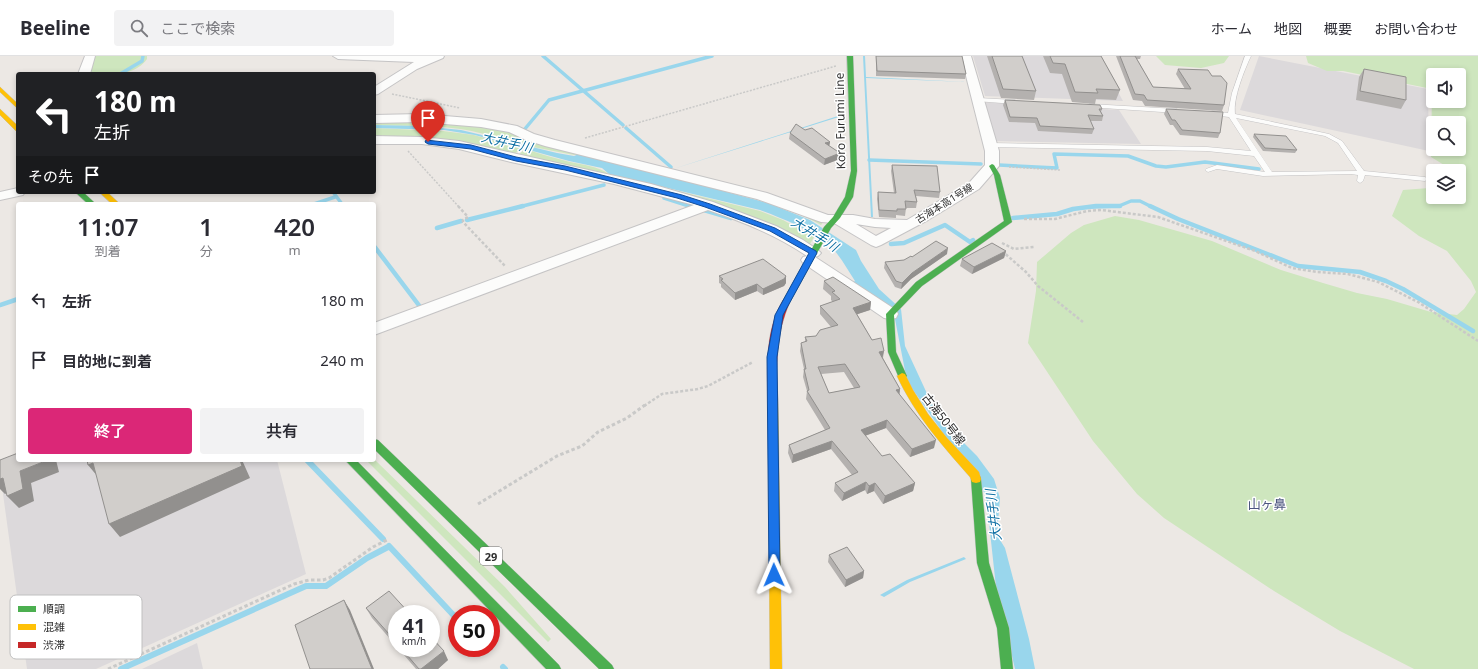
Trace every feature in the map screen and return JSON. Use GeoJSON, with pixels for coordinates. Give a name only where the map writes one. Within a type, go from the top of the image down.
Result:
{"type":"FeatureCollection","features":[{"type":"Feature","properties":{"kind":"main road","name":"Koro Furumi Line"},"geometry":{"type":"LineString","coordinates":[[776,669],[772,357],[779,315],[813,253],[849,198],[854,171],[850,60]]}},
{"type":"Feature","properties":{"kind":"main road"},"geometry":{"type":"LineString","coordinates":[[0,89],[16,105]]}},
{"type":"Feature","properties":{"kind":"main road"},"geometry":{"type":"LineString","coordinates":[[0,111],[16,128]]}},
{"type":"Feature","properties":{"kind":"main road"},"geometry":{"type":"LineString","coordinates":[[890,314],[919,284],[1008,222],[997,175],[992,166]]}},
{"type":"Feature","properties":{"kind":"main road"},"geometry":{"type":"LineString","coordinates":[[81,194],[90,202]]}},
{"type":"Feature","properties":{"kind":"main road"},"geometry":{"type":"LineString","coordinates":[[105,194],[114,202]]}},
{"type":"Feature","properties":{"kind":"main road","name":"古海50号線"},"geometry":{"type":"LineString","coordinates":[[890,314],[892,352],[909,393],[928,423],[975,475],[978,492],[983,563],[1003,628],[1007,669]]}},
{"type":"Feature","properties":{"kind":"main road","name":"29"},"geometry":{"type":"LineString","coordinates":[[376,445],[608,669]]}},
{"type":"Feature","properties":{"kind":"main road"},"geometry":{"type":"LineString","coordinates":[[352,462],[555,669]]}},
{"type":"Feature","properties":{"kind":"street"},"geometry":{"type":"LineString","coordinates":[[85,72],[90,56]]}},
{"type":"Feature","properties":{"kind":"street"},"geometry":{"type":"LineString","coordinates":[[338,56],[426,59],[440,56]]}},
{"type":"Feature","properties":{"kind":"street"},"geometry":{"type":"LineString","coordinates":[[966,56],[990,145],[993,161],[992,166]]}},
{"type":"Feature","properties":{"kind":"street"},"geometry":{"type":"LineString","coordinates":[[376,91],[426,59]]}},
{"type":"Feature","properties":{"kind":"street"},"geometry":{"type":"LineString","coordinates":[[376,119],[421,118],[482,123],[512,129],[524,148],[565,168],[679,196],[708,205],[772,229],[813,253],[890,314]]}},
{"type":"Feature","properties":{"kind":"street"},"geometry":{"type":"LineString","coordinates":[[376,140],[397,139],[471,147],[572,147],[762,196],[826,219],[832,223],[853,219],[875,223],[909,224]]}},
{"type":"Feature","properties":{"kind":"street","name":"古海本高1号線"},"geometry":{"type":"LineString","coordinates":[[832,223],[876,242],[974,186],[992,166]]}},
{"type":"Feature","properties":{"kind":"street"},"geometry":{"type":"LineString","coordinates":[[0,196],[16,192]]}},
{"type":"Feature","properties":{"kind":"street"},"geometry":{"type":"LineString","coordinates":[[376,328],[708,205]]}},
{"type":"Feature","properties":{"kind":"lane"},"geometry":{"type":"LineString","coordinates":[[1248,56],[1231,111],[1232,115],[1269,173]]}},
{"type":"Feature","properties":{"kind":"lane"},"geometry":{"type":"LineString","coordinates":[[978,100],[1026,103]]}},
{"type":"Feature","properties":{"kind":"lane"},"geometry":{"type":"LineString","coordinates":[[1082,106],[1186,111]]}},
{"type":"Feature","properties":{"kind":"lane"},"geometry":{"type":"LineString","coordinates":[[1202,112],[1232,115],[1327,136],[1340,142],[1347,150],[1360,169],[1360,181]]}},
{"type":"Feature","properties":{"kind":"lane"},"geometry":{"type":"LineString","coordinates":[[990,145],[1207,149],[1256,154]]}},
{"type":"Feature","properties":{"kind":"lane"},"geometry":{"type":"LineString","coordinates":[[1208,170],[1226,168],[1269,173],[1361,173],[1426,179]]}},
{"type":"Feature","properties":{"kind":"path"},"geometry":{"type":"LineString","coordinates":[[572,147],[590,136],[850,60]]}},
{"type":"Feature","properties":{"kind":"path"},"geometry":{"type":"LineString","coordinates":[[376,92],[463,108]]}},
{"type":"Feature","properties":{"kind":"path"},"geometry":{"type":"LineString","coordinates":[[397,139],[467,215],[468,217],[463,220],[463,222],[515,277]]}},
{"type":"Feature","properties":{"kind":"path"},"geometry":{"type":"LineString","coordinates":[[992,166],[1060,170]]}},
{"type":"Feature","properties":{"kind":"path"},"geometry":{"type":"LineString","coordinates":[[1008,222],[1032,218],[1055,218],[1087,211],[1101,210],[1158,217],[1255,251],[1292,268],[1354,275],[1378,282],[1418,302],[1478,341]]}},
{"type":"Feature","properties":{"kind":"path"},"geometry":{"type":"LineString","coordinates":[[986,238],[1014,249],[1034,247]]}},
{"type":"Feature","properties":{"kind":"path"},"geometry":{"type":"LineString","coordinates":[[986,238],[1010,257],[1038,286],[1083,322]]}},
{"type":"Feature","properties":{"kind":"path"},"geometry":{"type":"LineString","coordinates":[[478,504],[557,456],[582,446],[598,432],[627,418],[662,394],[698,389],[708,386],[764,356],[772,357]]}},
{"type":"Feature","properties":{"kind":"path"},"geometry":{"type":"LineString","coordinates":[[142,653],[294,584],[309,580],[323,580],[329,578],[373,547],[387,540]]}},
{"type":"Feature","properties":{"kind":"path"},"geometry":{"type":"LineString","coordinates":[[108,669],[130,659]]}},
{"type":"Feature","properties":{"kind":"shaded area"},"geometry":{"type":"Polygon","coordinates":[[[973,56],[1098,56],[1123,101],[985,96],[973,56]]]}},
{"type":"Feature","properties":{"kind":"shaded area"},"geometry":{"type":"Polygon","coordinates":[[[1259,56],[1426,89],[1426,108],[1428,108],[1428,116],[1426,116],[1426,150],[1240,110],[1259,56]]]}},
{"type":"Feature","properties":{"kind":"shaded area"},"geometry":{"type":"Polygon","coordinates":[[[984,102],[1119,110],[1141,144],[996,141],[984,102]]]}},
{"type":"Feature","properties":{"kind":"shaded area"},"geometry":{"type":"Polygon","coordinates":[[[27,462],[278,462],[306,574],[142,648],[142,595],[17,595],[0,472],[27,462]]]}},
{"type":"Feature","properties":{"kind":"shaded area"},"geometry":{"type":"Polygon","coordinates":[[[197,643],[203,669],[142,669],[197,643]]]}},
{"type":"Feature","properties":{"kind":"shaded area"},"geometry":{"type":"Polygon","coordinates":[[[26,659],[118,659],[96,669],[27,669],[26,659]]]}},
{"type":"Feature","properties":{"kind":"green space"},"geometry":{"type":"Polygon","coordinates":[[[93,56],[147,56],[147,59],[141,65],[127,72],[88,72],[93,56]]]}},
{"type":"Feature","properties":{"kind":"green space"},"geometry":{"type":"Polygon","coordinates":[[[1156,56],[1229,56],[1224,63],[1201,68],[1165,65],[1156,56]]]}},
{"type":"Feature","properties":{"kind":"green space"},"geometry":{"type":"Polygon","coordinates":[[[1306,56],[1478,56],[1478,669],[1414,669],[1340,631],[1274,591],[1164,518],[1137,494],[1093,441],[1028,343],[1036,291],[1037,262],[1071,233],[1084,225],[1115,216],[1139,220],[1212,241],[1281,270],[1357,293],[1387,299],[1431,312],[1457,315],[1464,309],[1476,292],[1471,281],[1447,251],[1419,236],[1392,216],[1403,190],[1426,188],[1426,204],[1466,204],[1466,164],[1442,164],[1431,157],[1466,156],[1466,116],[1432,116],[1432,108],[1466,108],[1466,68],[1426,68],[1426,88],[1343,71],[1327,71],[1308,63],[1306,56]]]}},
{"type":"Feature","properties":{"kind":"green space"},"geometry":{"type":"Polygon","coordinates":[[[420,119],[499,127],[532,139],[525,145],[460,129],[428,126],[376,125],[376,120],[420,119]]]}},
{"type":"Feature","properties":{"kind":"green space"},"geometry":{"type":"Polygon","coordinates":[[[376,128],[443,131],[474,135],[522,149],[512,155],[472,146],[376,138],[376,128]]]}},
{"type":"Feature","properties":{"kind":"green space"},"geometry":{"type":"Polygon","coordinates":[[[537,141],[757,196],[824,221],[821,225],[806,217],[775,205],[726,191],[579,154],[574,155],[528,146],[537,141]]]}},
{"type":"Feature","properties":{"kind":"green space"},"geometry":{"type":"Polygon","coordinates":[[[525,149],[570,162],[595,167],[609,174],[760,211],[783,220],[814,237],[810,244],[804,244],[751,219],[517,156],[525,149]]]}},
{"type":"Feature","properties":{"kind":"green space"},"geometry":{"type":"Polygon","coordinates":[[[376,461],[505,587],[551,639],[548,642],[368,462],[376,461]]]}},
{"type":"Feature","properties":{"kind":"water"},"geometry":{"type":"Polygon","coordinates":[[[863,56],[865,56],[866,77],[967,82],[866,78],[873,217],[871,217],[863,56]]]}},
{"type":"Feature","properties":{"kind":"water"},"geometry":{"type":"Polygon","coordinates":[[[841,115],[842,116],[673,169],[841,115]]]}},
{"type":"Feature","properties":{"kind":"water","name":"大井手川"},"geometry":{"type":"Polygon","coordinates":[[[376,125],[421,126],[461,130],[557,153],[574,156],[579,154],[668,176],[768,203],[810,220],[856,250],[861,261],[879,289],[901,309],[905,346],[930,400],[944,423],[977,456],[994,479],[1000,498],[997,535],[1005,548],[1029,639],[1035,669],[1015,669],[996,587],[986,495],[907,381],[894,314],[852,283],[855,281],[840,258],[829,245],[805,229],[760,210],[609,174],[602,168],[569,161],[475,135],[444,130],[376,128],[376,125]]]}},
{"type":"Feature","properties":{"kind":"water"},"geometry":{"type":"Polygon","coordinates":[[[964,557],[966,559],[910,582],[884,597],[880,595],[907,580],[964,557]]]}},
{"type":"Feature","properties":{"kind":"building"},"geometry":{"type":"Polygon","coordinates":[[[876,56],[962,56],[966,74],[877,71],[876,56]]]}},
{"type":"Feature","properties":{"kind":"building"},"geometry":{"type":"Polygon","coordinates":[[[992,56],[1022,56],[1036,91],[1003,89],[992,56]]]}},
{"type":"Feature","properties":{"kind":"building"},"geometry":{"type":"Polygon","coordinates":[[[1050,56],[1101,56],[1120,90],[1096,89],[1098,93],[1075,92],[1065,64],[1053,63],[1050,56]]]}},
{"type":"Feature","properties":{"kind":"building"},"geometry":{"type":"Polygon","coordinates":[[[1120,56],[1135,56],[1153,87],[1191,89],[1178,69],[1208,70],[1212,76],[1221,76],[1227,83],[1224,105],[1147,100],[1144,95],[1135,94],[1120,56]]]}},
{"type":"Feature","properties":{"kind":"building"},"geometry":{"type":"Polygon","coordinates":[[[1364,69],[1406,77],[1406,100],[1360,91],[1364,69]]]}},
{"type":"Feature","properties":{"kind":"building"},"geometry":{"type":"Polygon","coordinates":[[[1005,100],[1100,105],[1102,109],[1099,109],[1103,116],[1088,115],[1094,129],[1040,126],[1037,118],[1010,117],[1005,100]]]}},
{"type":"Feature","properties":{"kind":"building"},"geometry":{"type":"Polygon","coordinates":[[[1166,109],[1223,112],[1220,133],[1182,130],[1175,120],[1172,120],[1166,109]]]}},
{"type":"Feature","properties":{"kind":"building"},"geometry":{"type":"Polygon","coordinates":[[[796,124],[805,130],[812,128],[830,142],[825,143],[840,153],[825,159],[790,133],[796,124]]]}},
{"type":"Feature","properties":{"kind":"building"},"geometry":{"type":"Polygon","coordinates":[[[1254,134],[1286,136],[1297,150],[1265,148],[1254,134]]]}},
{"type":"Feature","properties":{"kind":"building"},"geometry":{"type":"Polygon","coordinates":[[[892,165],[937,166],[940,192],[914,190],[917,202],[905,201],[906,209],[897,209],[897,211],[879,210],[878,192],[896,193],[892,165]]]}},
{"type":"Feature","properties":{"kind":"building"},"geometry":{"type":"Polygon","coordinates":[[[936,241],[948,248],[912,273],[902,283],[896,281],[885,262],[904,260],[911,256],[912,257],[936,241]]]}},
{"type":"Feature","properties":{"kind":"building"},"geometry":{"type":"Polygon","coordinates":[[[992,243],[1006,251],[974,267],[962,259],[992,243]]]}},
{"type":"Feature","properties":{"kind":"building"},"geometry":{"type":"Polygon","coordinates":[[[763,259],[786,276],[784,279],[763,289],[757,284],[735,293],[721,280],[723,279],[719,276],[763,259]]]}},
{"type":"Feature","properties":{"kind":"building"},"geometry":{"type":"Polygon","coordinates":[[[833,277],[871,302],[853,308],[872,340],[881,338],[884,351],[879,352],[900,389],[896,390],[936,440],[912,449],[887,420],[861,430],[882,456],[890,454],[915,483],[885,496],[875,483],[869,486],[866,482],[844,493],[835,483],[858,472],[832,441],[793,455],[789,445],[830,428],[807,391],[809,390],[804,369],[806,369],[801,343],[807,341],[805,337],[816,336],[820,330],[838,325],[820,306],[840,299],[832,292],[835,291],[824,281],[833,277]],[[845,364],[818,367],[829,393],[860,387],[845,364]]]}},
{"type":"Feature","properties":{"kind":"building"},"geometry":{"type":"Polygon","coordinates":[[[16,454],[16,462],[43,462],[20,471],[23,489],[7,496],[3,478],[0,479],[0,460],[16,454]]]}},
{"type":"Feature","properties":{"kind":"building"},"geometry":{"type":"Polygon","coordinates":[[[87,462],[241,462],[242,466],[109,524],[93,463],[88,465],[87,462]]]}},
{"type":"Feature","properties":{"kind":"building"},"geometry":{"type":"Polygon","coordinates":[[[847,547],[864,571],[846,580],[829,555],[847,547]]]}},
{"type":"Feature","properties":{"kind":"building"},"geometry":{"type":"Polygon","coordinates":[[[389,591],[402,605],[388,605],[388,633],[366,608],[389,591]]]}},
{"type":"Feature","properties":{"kind":"building"},"geometry":{"type":"Polygon","coordinates":[[[344,600],[372,669],[310,669],[295,625],[344,600]]]}},
{"type":"Feature","properties":{"kind":"building"},"geometry":{"type":"Polygon","coordinates":[[[440,647],[444,651],[440,654],[440,647]]]}},
{"type":"Feature","properties":{"kind":"building"},"geometry":{"type":"Polygon","coordinates":[[[409,657],[436,657],[421,669],[419,669],[409,657]]]}},
{"type":"Feature","properties":{"kind":"waterway"},"geometry":{"type":"LineString","coordinates":[[123,72],[142,61],[143,56]]}},
{"type":"Feature","properties":{"kind":"waterway"},"geometry":{"type":"LineString","coordinates":[[543,56],[583,91]]}},
{"type":"Feature","properties":{"kind":"waterway"},"geometry":{"type":"LineString","coordinates":[[583,91],[712,56]]}},
{"type":"Feature","properties":{"kind":"waterway"},"geometry":{"type":"LineString","coordinates":[[524,130],[549,100],[583,91]]}},
{"type":"Feature","properties":{"kind":"waterway"},"geometry":{"type":"LineString","coordinates":[[583,91],[623,125]]}},
{"type":"Feature","properties":{"kind":"waterway"},"geometry":{"type":"LineString","coordinates":[[626,128],[671,167]]}},
{"type":"Feature","properties":{"kind":"waterway"},"geometry":{"type":"LineString","coordinates":[[999,165],[1057,168],[1054,154],[1128,156],[1156,166],[1166,167],[1205,162],[1259,169]]}},
{"type":"Feature","properties":{"kind":"waterway"},"geometry":{"type":"LineString","coordinates":[[869,160],[981,164]]}},
{"type":"Feature","properties":{"kind":"waterway"},"geometry":{"type":"LineString","coordinates":[[519,207],[604,185]]}},
{"type":"Feature","properties":{"kind":"waterway"},"geometry":{"type":"LineString","coordinates":[[334,194],[340,202]]}},
{"type":"Feature","properties":{"kind":"waterway"},"geometry":{"type":"LineString","coordinates":[[320,202],[335,197]]}},
{"type":"Feature","properties":{"kind":"waterway"},"geometry":{"type":"LineString","coordinates":[[664,198],[692,207]]}},
{"type":"Feature","properties":{"kind":"waterway"},"geometry":{"type":"LineString","coordinates":[[1119,206],[1131,201],[1140,201],[1150,206]]}},
{"type":"Feature","properties":{"kind":"waterway"},"geometry":{"type":"LineString","coordinates":[[519,207],[523,206]]}},
{"type":"Feature","properties":{"kind":"waterway"},"geometry":{"type":"LineString","coordinates":[[689,206],[693,207]]}},
{"type":"Feature","properties":{"kind":"waterway"},"geometry":{"type":"LineString","coordinates":[[1013,218],[1057,214],[1073,209],[1096,206],[1119,206]]}},
{"type":"Feature","properties":{"kind":"waterway"},"geometry":{"type":"LineString","coordinates":[[1091,207],[1119,206]]}},
{"type":"Feature","properties":{"kind":"waterway"},"geometry":{"type":"LineString","coordinates":[[1150,206],[1178,219],[1298,266],[1360,272],[1386,281],[1403,289],[1473,331]]}},
{"type":"Feature","properties":{"kind":"waterway"},"geometry":{"type":"LineString","coordinates":[[467,220],[519,207]]}},
{"type":"Feature","properties":{"kind":"waterway"},"geometry":{"type":"LineString","coordinates":[[704,210],[731,218]]}},
{"type":"Feature","properties":{"kind":"waterway"},"geometry":{"type":"LineString","coordinates":[[437,228],[461,221]]}},
{"type":"Feature","properties":{"kind":"waterway"},"geometry":{"type":"LineString","coordinates":[[891,244],[904,243],[945,225],[970,242],[973,240]]}},
{"type":"Feature","properties":{"kind":"waterway"},"geometry":{"type":"LineString","coordinates":[[376,249],[421,308]]}},
{"type":"Feature","properties":{"kind":"waterway"},"geometry":{"type":"LineString","coordinates":[[0,305],[16,300]]}},
{"type":"Feature","properties":{"kind":"waterway"},"geometry":{"type":"LineString","coordinates":[[309,462],[383,539]]}},
{"type":"Feature","properties":{"kind":"waterway"},"geometry":{"type":"LineString","coordinates":[[389,546],[448,609]]}},
{"type":"Feature","properties":{"kind":"waterway"},"geometry":{"type":"LineString","coordinates":[[121,669],[306,586],[326,586],[367,558],[388,547]]}},
{"type":"Feature","properties":{"kind":"traffic: fast"},"geometry":{"type":"LineString","coordinates":[[786,302],[828,227],[836,218],[849,197],[854,171],[850,56]]}},
{"type":"Feature","properties":{"kind":"traffic: fast"},"geometry":{"type":"LineString","coordinates":[[902,376],[892,352],[890,314],[919,284],[1008,222],[997,175],[992,166]]}},
{"type":"Feature","properties":{"kind":"traffic: fast"},"geometry":{"type":"LineString","coordinates":[[81,194],[90,202]]}},
{"type":"Feature","properties":{"kind":"traffic: fast"},"geometry":{"type":"LineString","coordinates":[[376,445],[608,669]]}},
{"type":"Feature","properties":{"kind":"traffic: fast"},"geometry":{"type":"LineString","coordinates":[[352,462],[555,669]]}},
{"type":"Feature","properties":{"kind":"traffic: fast"},"geometry":{"type":"LineString","coordinates":[[976,479],[983,563],[1003,628],[1007,669]]}},
{"type":"Feature","properties":{"kind":"traffic: slow"},"geometry":{"type":"LineString","coordinates":[[0,89],[16,105]]}},
{"type":"Feature","properties":{"kind":"traffic: slow"},"geometry":{"type":"LineString","coordinates":[[0,111],[16,128]]}},
{"type":"Feature","properties":{"kind":"traffic: slow"},"geometry":{"type":"LineString","coordinates":[[105,194],[114,202]]}},
{"type":"Feature","properties":{"kind":"traffic: slow"},"geometry":{"type":"LineString","coordinates":[[902,376],[916,404],[934,428],[975,475],[976,479]]}},
{"type":"Feature","properties":{"kind":"traffic: slow"},"geometry":{"type":"LineString","coordinates":[[773,400],[776,669]]}},
{"type":"Feature","properties":{"kind":"traffic: jam"},"geometry":{"type":"LineString","coordinates":[[773,400],[773,350],[777,325],[786,302]]}},
{"type":"Feature","properties":{"kind":"district","name":"山ヶ鼻"},"geometry":{"type":"Point","coordinates":[1267,504]}},
{"type":"Feature","properties":{"kind":"route"},"geometry":{"type":"LineString","coordinates":[[428,142],[471,147],[501,156],[565,168],[679,196],[708,205],[772,229],[813,253],[779,315],[772,357],[774,575]]}}]}
